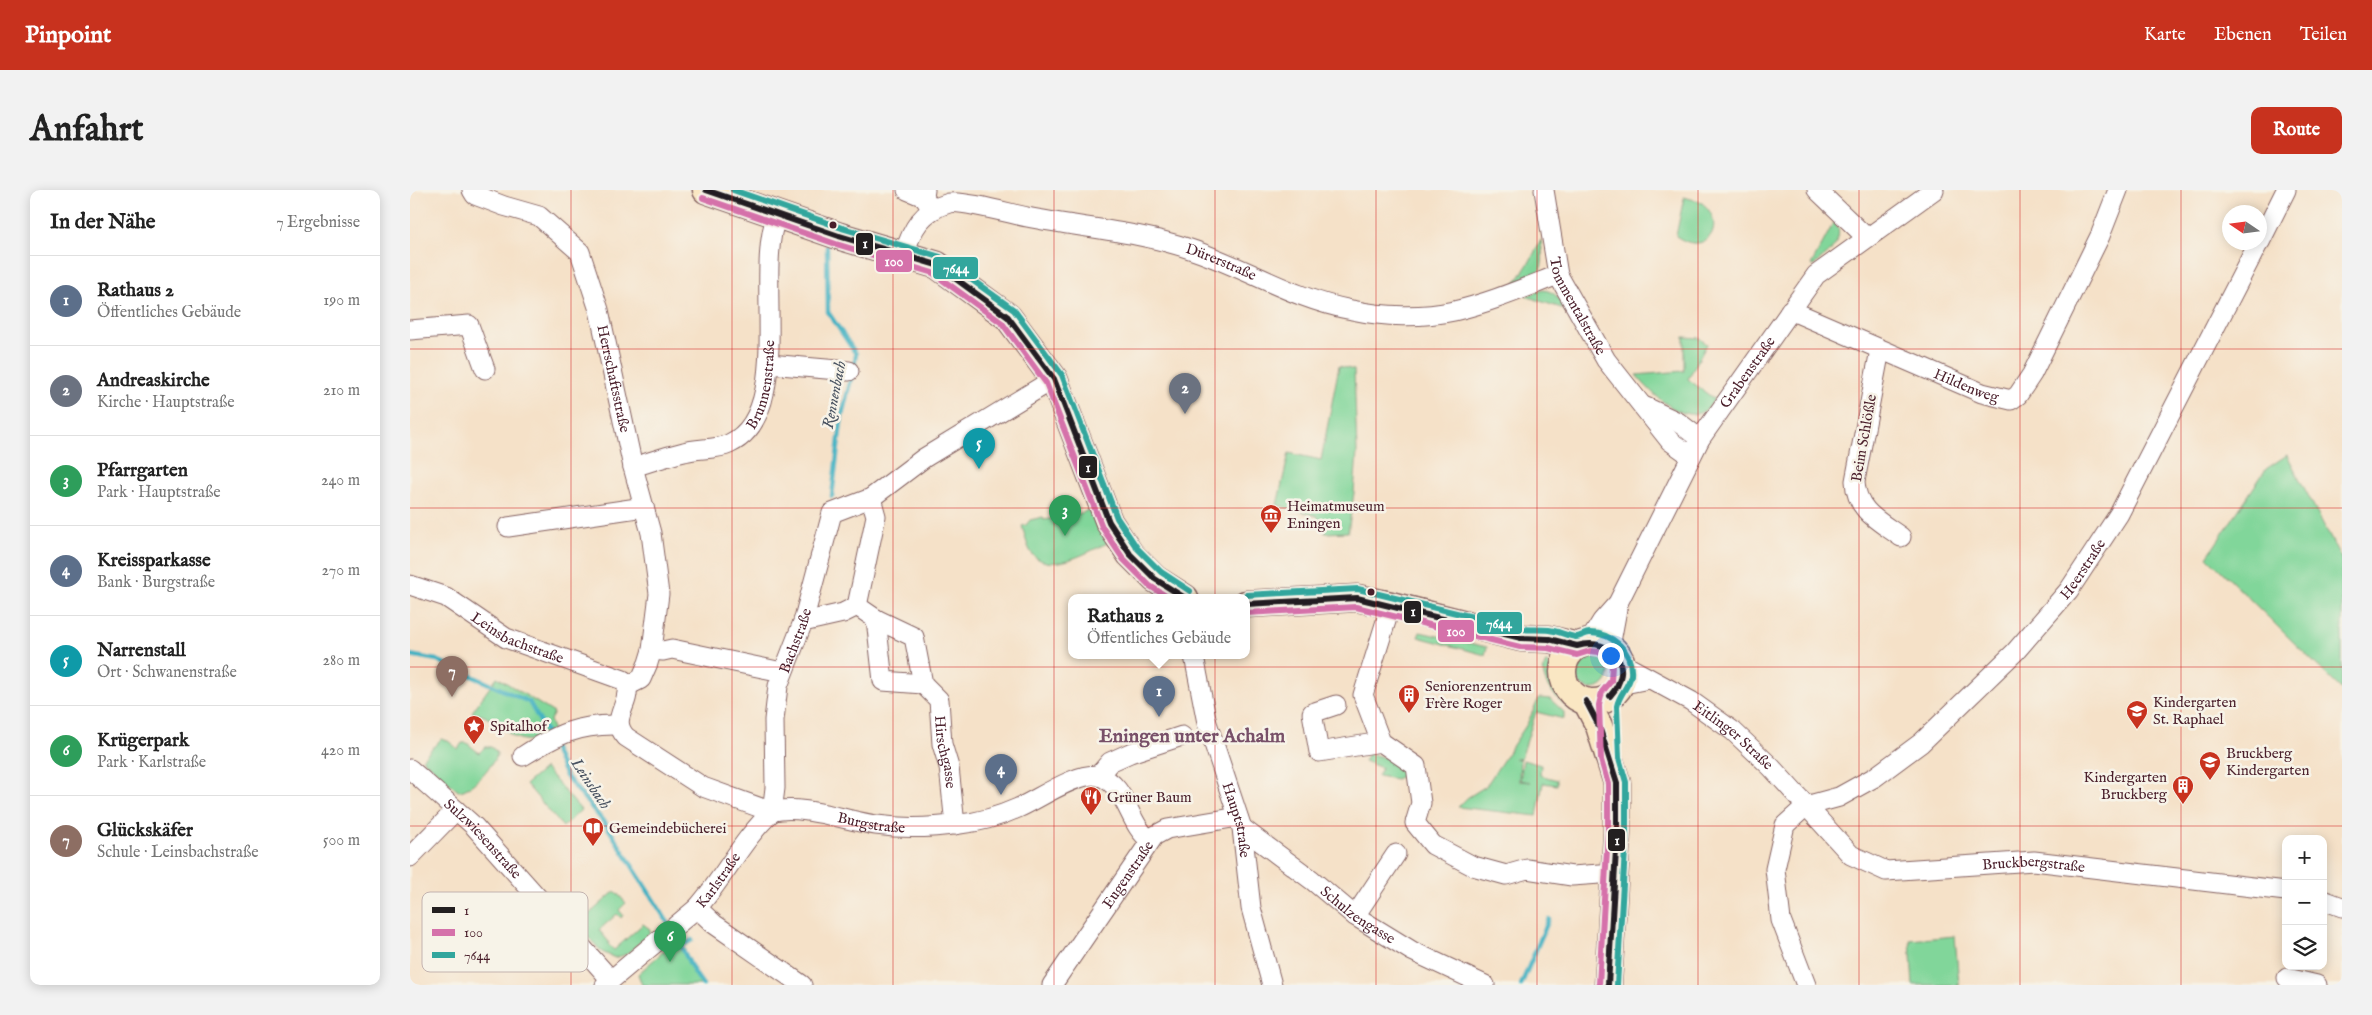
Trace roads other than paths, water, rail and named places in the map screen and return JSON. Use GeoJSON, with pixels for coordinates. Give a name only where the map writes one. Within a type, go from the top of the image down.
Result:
{"type":"FeatureCollection","features":[{"type":"Feature","properties":{"kind":"main road"},"geometry":{"type":"LineString","coordinates":[[706,190],[777,215],[937,265],[1008,317],[1054,379],[1109,522],[1136,560],[1154,579],[1177,594]]}},
{"type":"Feature","properties":{"kind":"main road","name":"Eitlinger Straße"},"geometry":{"type":"LineString","coordinates":[[1250,604],[1357,598],[1391,604],[1521,638],[1549,639],[1602,669]]}},
{"type":"Feature","properties":{"kind":"main road","name":"Eitlinger Straße"},"geometry":{"type":"LineString","coordinates":[[1521,638],[1552,657],[1563,667]]}},
{"type":"Feature","properties":{"kind":"main road"},"geometry":{"type":"LineString","coordinates":[[1566,658],[1602,669],[1570,691],[1563,675],[1566,658]]}},
{"type":"Feature","properties":{"kind":"main road"},"geometry":{"type":"LineString","coordinates":[[1602,669],[1610,758],[1617,783],[1608,985]]}},
{"type":"Feature","properties":{"kind":"street","name":"Herrschaftsstraße"},"geometry":{"type":"LineString","coordinates":[[472,190],[475,195],[539,216],[580,252],[599,310],[633,467],[651,533],[659,594],[652,650],[641,679],[627,686]]}},
{"type":"Feature","properties":{"kind":"street"},"geometry":{"type":"LineString","coordinates":[[904,254],[912,230],[927,199],[906,190]]}},
{"type":"Feature","properties":{"kind":"street","name":"Tommentalstraße"},"geometry":{"type":"LineString","coordinates":[[1544,190],[1558,275],[1606,360],[1645,406],[1670,441],[1691,456]]}},
{"type":"Feature","properties":{"kind":"street"},"geometry":{"type":"LineString","coordinates":[[1817,190],[1866,237]]}},
{"type":"Feature","properties":{"kind":"street","name":"Grabenstraße"},"geometry":{"type":"LineString","coordinates":[[1602,669],[1618,604],[1700,438],[1816,275],[1866,237],[1934,190]]}},
{"type":"Feature","properties":{"kind":"street","name":"Hildenweg"},"geometry":{"type":"LineString","coordinates":[[1790,310],[1982,393],[2011,400],[2018,395],[2032,374],[2100,236],[2118,190]]}},
{"type":"Feature","properties":{"kind":"street","name":"Heerstraße"},"geometry":{"type":"LineString","coordinates":[[2267,227],[2286,190]]}},
{"type":"Feature","properties":{"kind":"street","name":"Dürerstraße"},"geometry":{"type":"LineString","coordinates":[[927,199],[1114,231],[1187,248],[1222,260],[1303,296],[1352,310],[1400,316],[1453,311],[1558,275]]}},
{"type":"Feature","properties":{"kind":"street","name":"Brunnenstraße"},"geometry":{"type":"LineString","coordinates":[[633,467],[684,452],[728,444],[749,430],[763,398],[769,364],[768,264],[771,229],[777,215]]}},
{"type":"Feature","properties":{"kind":"street","name":"Heerstraße"},"geometry":{"type":"LineString","coordinates":[[1806,806],[1839,797],[1876,777],[1906,756],[1944,723],[1991,676],[2063,598],[2087,566],[2119,514],[2255,250]]}},
{"type":"Feature","properties":{"kind":"street"},"geometry":{"type":"LineString","coordinates":[[410,330],[469,325],[485,370]]}},
{"type":"Feature","properties":{"kind":"street","name":"Beim Schlößle"},"geometry":{"type":"LineString","coordinates":[[1880,350],[1855,481],[1856,492],[1858,502],[1864,509],[1901,537]]}},
{"type":"Feature","properties":{"kind":"street"},"geometry":{"type":"LineString","coordinates":[[769,364],[849,370]]}},
{"type":"Feature","properties":{"kind":"street"},"geometry":{"type":"LineString","coordinates":[[857,606],[876,516],[871,498],[924,458],[1054,379]]}},
{"type":"Feature","properties":{"kind":"street","name":"Tommentalstraße"},"geometry":{"type":"LineString","coordinates":[[1645,406],[1678,422],[1700,438]]}},
{"type":"Feature","properties":{"kind":"street","name":"Bachstraße"},"geometry":{"type":"LineString","coordinates":[[772,812],[775,788],[774,710],[782,672],[802,622],[832,513],[871,498]]}},
{"type":"Feature","properties":{"kind":"street"},"geometry":{"type":"LineString","coordinates":[[508,527],[644,506]]}},
{"type":"Feature","properties":{"kind":"street","name":"Leinsbachstraße"},"geometry":{"type":"LineString","coordinates":[[410,585],[446,597],[506,638],[622,680],[627,686]]}},
{"type":"Feature","properties":{"kind":"street"},"geometry":{"type":"LineString","coordinates":[[1391,604],[1363,695],[1381,742],[1416,766],[1421,803],[1415,824],[1433,844],[1474,866],[1506,875],[1526,869],[1572,876],[1614,873]]}},
{"type":"Feature","properties":{"kind":"street"},"geometry":{"type":"LineString","coordinates":[[857,606],[876,619],[914,638],[922,684],[883,681],[876,619]]}},
{"type":"Feature","properties":{"kind":"street"},"geometry":{"type":"LineString","coordinates":[[802,622],[843,613],[857,606]]}},
{"type":"Feature","properties":{"kind":"street"},"geometry":{"type":"LineString","coordinates":[[652,650],[663,651],[672,649],[782,672]]}},
{"type":"Feature","properties":{"kind":"street","name":"Hauptstraße"},"geometry":{"type":"LineString","coordinates":[[1195,659],[1207,723],[1240,822],[1251,908],[1272,985]]}},
{"type":"Feature","properties":{"kind":"street","name":"Eitlinger Straße"},"geometry":{"type":"LineString","coordinates":[[1602,669],[1649,679],[1691,702],[1733,731],[1771,767],[1806,806]]}},
{"type":"Feature","properties":{"kind":"street","name":"Hirschgasse"},"geometry":{"type":"LineString","coordinates":[[922,684],[939,700],[942,744],[949,767],[955,825]]}},
{"type":"Feature","properties":{"kind":"street"},"geometry":{"type":"LineString","coordinates":[[523,756],[552,738],[587,725],[618,725],[628,693],[627,686]]}},
{"type":"Feature","properties":{"kind":"street"},"geometry":{"type":"LineString","coordinates":[[1336,705],[1312,713],[1319,752],[1381,742]]}},
{"type":"Feature","properties":{"kind":"street","name":"Burgstraße"},"geometry":{"type":"LineString","coordinates":[[618,725],[620,731],[635,744],[703,787],[772,812],[779,809],[797,810],[876,825],[905,828],[955,825],[1001,814],[1076,779],[1090,775],[1098,776]]}},
{"type":"Feature","properties":{"kind":"street"},"geometry":{"type":"LineString","coordinates":[[1150,840],[1142,834],[1123,799],[1112,785],[1098,776],[1110,762],[1130,752],[1182,736]]}},
{"type":"Feature","properties":{"kind":"street","name":"Sulzwiesenstraße"},"geometry":{"type":"LineString","coordinates":[[410,768],[474,826],[530,892]]}},
{"type":"Feature","properties":{"kind":"street"},"geometry":{"type":"LineString","coordinates":[[1806,806],[1785,825],[1775,869],[1781,920],[1806,985]]}},
{"type":"Feature","properties":{"kind":"street","name":"Bruckbergstraße"},"geometry":{"type":"LineString","coordinates":[[1806,806],[1851,855],[1886,872],[2034,861],[2282,891]]}},
{"type":"Feature","properties":{"kind":"street"},"geometry":{"type":"LineString","coordinates":[[410,857],[456,810]]}},
{"type":"Feature","properties":{"kind":"street","name":"Karlstraße"},"geometry":{"type":"LineString","coordinates":[[608,983],[697,908],[757,825],[772,812]]}},
{"type":"Feature","properties":{"kind":"street","name":"Eugenstraße"},"geometry":{"type":"LineString","coordinates":[[1052,985],[1150,840],[1167,829],[1240,822]]}},
{"type":"Feature","properties":{"kind":"street","name":"Schulzengasse"},"geometry":{"type":"LineString","coordinates":[[1240,822],[1355,916],[1412,950],[1485,985]]}},
{"type":"Feature","properties":{"kind":"street"},"geometry":{"type":"LineString","coordinates":[[1355,916],[1396,854]]}},
{"type":"Feature","properties":{"kind":"street"},"geometry":{"type":"LineString","coordinates":[[2327,901],[2342,907]]}},
{"type":"Feature","properties":{"kind":"street"},"geometry":{"type":"LineString","coordinates":[[697,908],[714,924],[802,985]]}},
{"type":"Feature","properties":{"kind":"street","name":"Sulzwiesenstraße"},"geometry":{"type":"LineString","coordinates":[[588,960],[608,983]]}},
{"type":"Feature","properties":{"kind":"street"},"geometry":{"type":"LineString","coordinates":[[2287,978],[2317,985]]}},
{"type":"Feature","properties":{"kind":"waterway","name":"Rennenbach"},"geometry":{"type":"LineString","coordinates":[[827,247],[828,312],[856,354],[854,367]]}},
{"type":"Feature","properties":{"kind":"waterway","name":"Rennenbach"},"geometry":{"type":"LineString","coordinates":[[832,496],[842,415],[852,375]]}},
{"type":"Feature","properties":{"kind":"waterway","name":"Leinsbach"},"geometry":{"type":"LineString","coordinates":[[410,655],[437,660],[529,702],[548,735]]}},
{"type":"Feature","properties":{"kind":"waterway","name":"Leinsbach"},"geometry":{"type":"LineString","coordinates":[[552,745],[566,776],[607,826],[670,926]]}},
{"type":"Feature","properties":{"kind":"waterway"},"geometry":{"type":"LineString","coordinates":[[1521,985],[1549,919]]}},
{"type":"Feature","properties":{"kind":"waterway","name":"Leinsbach"},"geometry":{"type":"LineString","coordinates":[[674,932],[694,972],[703,985]]}},
{"type":"Feature","properties":{"kind":"waterway","name":"Rennenbach"},"geometry":{"type":"LineString","coordinates":[[683,945],[692,940]]}},
{"type":"Feature","properties":{"kind":"place","name":"Andreaskirche"},"geometry":{"type":"Point","coordinates":[1185,414]}},
{"type":"Feature","properties":{"kind":"place","name":"Narrenstall"},"geometry":{"type":"Point","coordinates":[979,469]}},
{"type":"Feature","properties":{"kind":"place","name":"Heimatmuseum Eningen"},"geometry":{"type":"Point","coordinates":[1271,534]}},
{"type":"Feature","properties":{"kind":"place","name":"Pfarrgarten"},"geometry":{"type":"Point","coordinates":[1065,536]}},
{"type":"Feature","properties":{"kind":"place","name":"Glückskäfer"},"geometry":{"type":"Point","coordinates":[452,697]}},
{"type":"Feature","properties":{"kind":"place","name":"Seniorenzentrum Frère Roger"},"geometry":{"type":"Point","coordinates":[1409,714]}},
{"type":"Feature","properties":{"kind":"place","name":"Rathaus 2"},"geometry":{"type":"Point","coordinates":[1159,717]}},
{"type":"Feature","properties":{"kind":"place","name":"Kindergarten St. Raphael"},"geometry":{"type":"Point","coordinates":[2137,730]}},
{"type":"Feature","properties":{"kind":"place","name":"Spitalhof"},"geometry":{"type":"Point","coordinates":[474,745]}},
{"type":"Feature","properties":{"kind":"place","name":"Bruckberg Kindergarten"},"geometry":{"type":"Point","coordinates":[2210,781]}},
{"type":"Feature","properties":{"kind":"place","name":"Kreissparkasse"},"geometry":{"type":"Point","coordinates":[1001,795]}},
{"type":"Feature","properties":{"kind":"place","name":"Kindergarten Bruckberg"},"geometry":{"type":"Point","coordinates":[2183,805]}},
{"type":"Feature","properties":{"kind":"place","name":"Grüner Baum"},"geometry":{"type":"Point","coordinates":[1091,816]}},
{"type":"Feature","properties":{"kind":"place","name":"Gemeindebücherei"},"geometry":{"type":"Point","coordinates":[593,847]}},
{"type":"Feature","properties":{"kind":"place","name":"Krügerpark"},"geometry":{"type":"Point","coordinates":[670,962]}},
{"type":"Feature","properties":{"kind":"district","name":"Eningen unter Achalm"},"geometry":{"type":"Point","coordinates":[1192,736]}}]}
